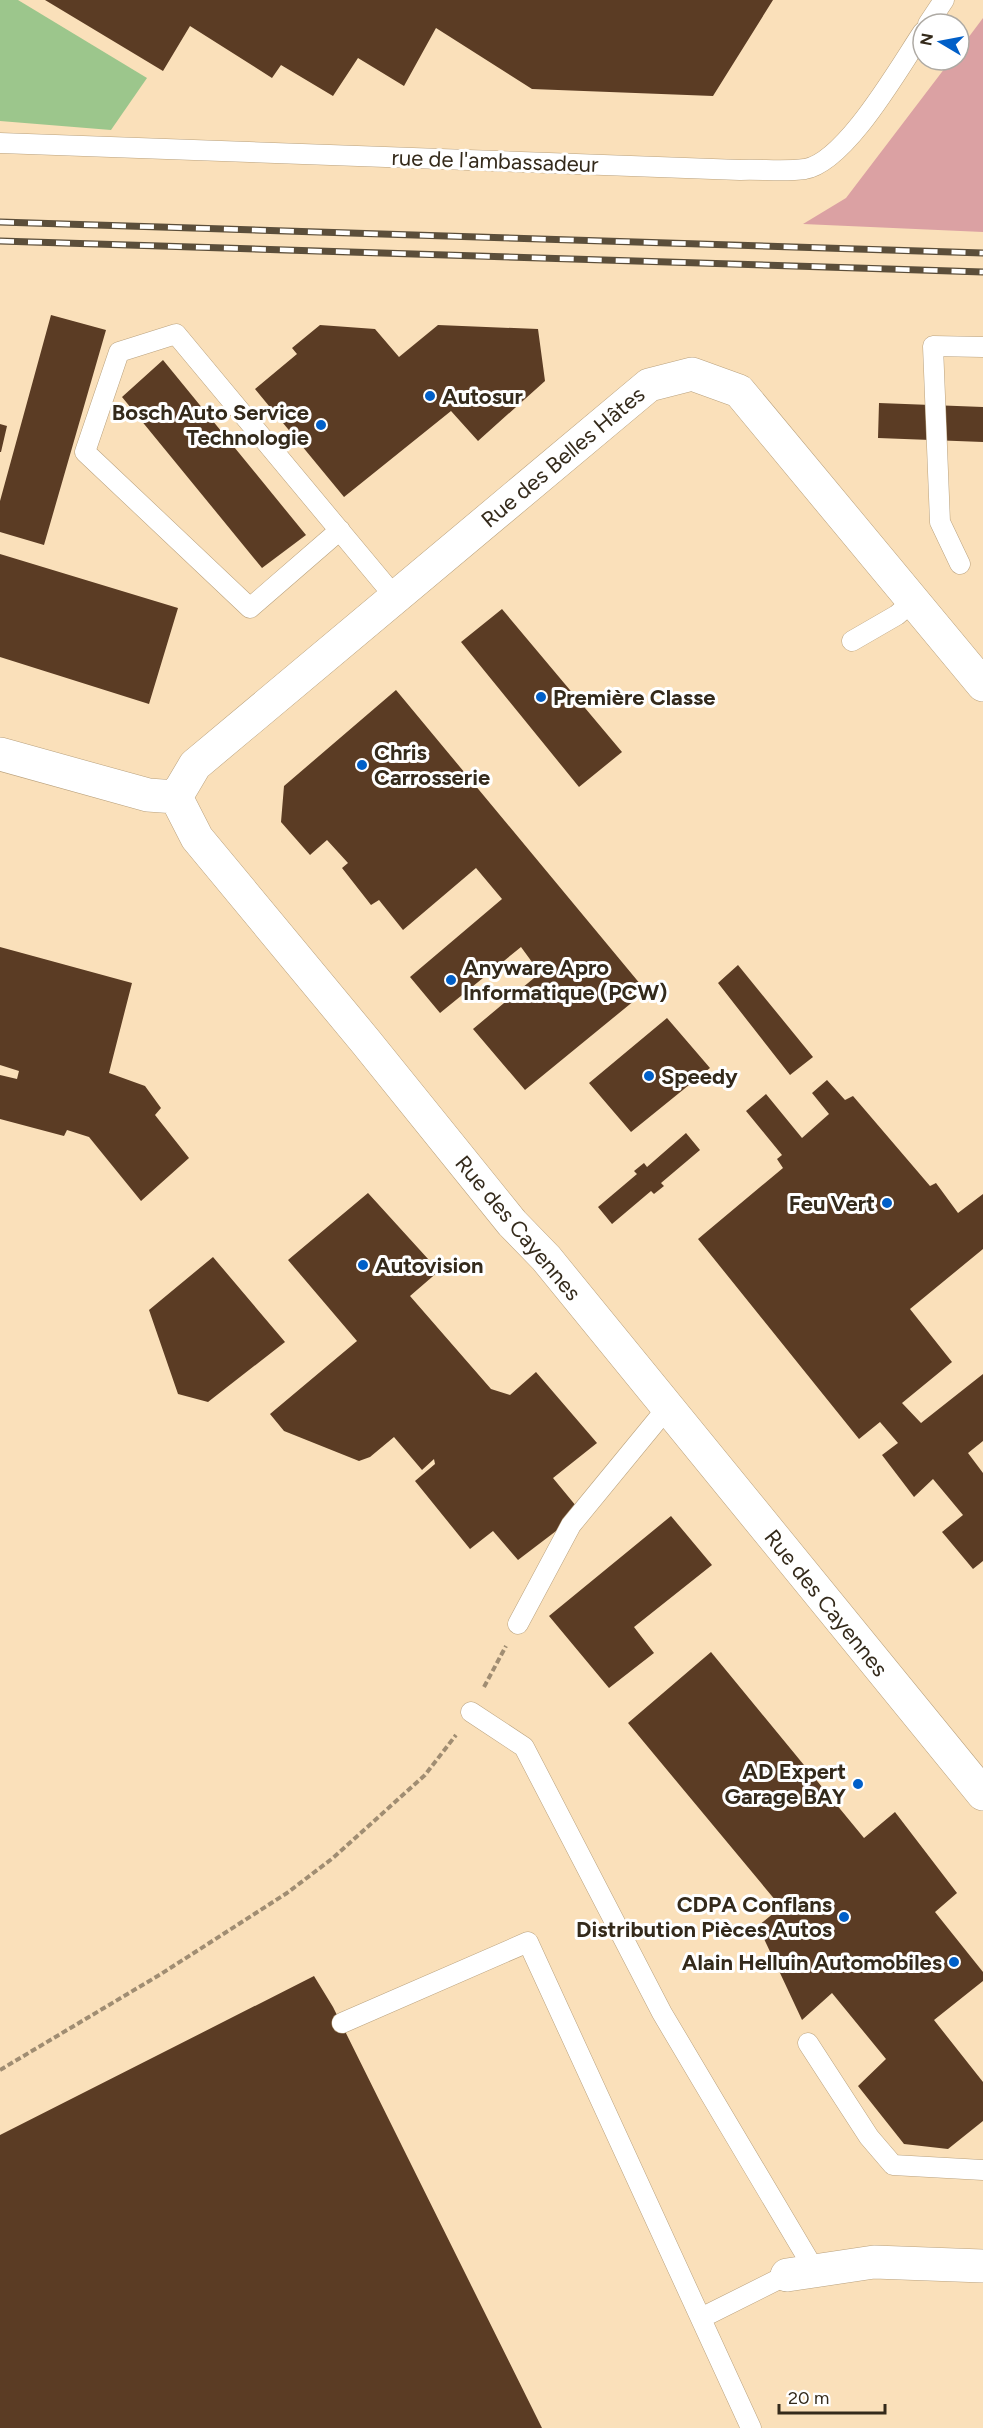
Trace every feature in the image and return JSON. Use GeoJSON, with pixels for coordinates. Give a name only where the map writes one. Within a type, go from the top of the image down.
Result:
{"type":"FeatureCollection","features":[{"type":"Feature","properties":{"kind":"street","name":"Rue des Belles Hâtes"},"geometry":{"type":"LineString","coordinates":[[176,797],[195,765],[649,385],[692,374],[739,391],[983,685]]}},
{"type":"Feature","properties":{"kind":"street"},"geometry":{"type":"LineString","coordinates":[[0,754],[148,795],[176,797]]}},
{"type":"Feature","properties":{"kind":"street","name":"Rue des Cayennes"},"geometry":{"type":"LineString","coordinates":[[176,797],[197,838],[512,1223],[546,1258],[983,1794]]}},
{"type":"Feature","properties":{"kind":"street"},"geometry":{"type":"LineString","coordinates":[[801,2272],[873,2262],[983,2266]]}},
{"type":"Feature","properties":{"kind":"lane","name":"rue de l'ambassadeur"},"geometry":{"type":"LineString","coordinates":[[0,143],[740,170],[807,169],[838,151],[868,114],[911,50]]}},
{"type":"Feature","properties":{"kind":"lane"},"geometry":{"type":"LineString","coordinates":[[340,530],[250,608],[86,452],[119,352],[176,334],[340,530],[395,597]]}},
{"type":"Feature","properties":{"kind":"lane"},"geometry":{"type":"LineString","coordinates":[[960,564],[940,522],[933,346],[983,347]]}},
{"type":"Feature","properties":{"kind":"lane"},"geometry":{"type":"LineString","coordinates":[[852,641],[897,615],[913,601]]}},
{"type":"Feature","properties":{"kind":"lane"},"geometry":{"type":"LineString","coordinates":[[518,1623],[571,1525],[667,1408]]}},
{"type":"Feature","properties":{"kind":"lane"},"geometry":{"type":"LineString","coordinates":[[471,1712],[524,1747],[662,2013],[801,2272],[701,2318]]}},
{"type":"Feature","properties":{"kind":"lane"},"geometry":{"type":"LineString","coordinates":[[342,2023],[528,1942],[751,2428]]}},
{"type":"Feature","properties":{"kind":"lane"},"geometry":{"type":"LineString","coordinates":[[808,2043],[869,2137],[893,2165],[983,2170]]}},
{"type":"Feature","properties":{"kind":"path"},"geometry":{"type":"LineString","coordinates":[[0,2070],[161,1974],[287,1893],[333,1858],[425,1775],[444,1752],[471,1712],[518,1623]]}},
{"type":"Feature","properties":{"kind":"shaded area"},"geometry":{"type":"Polygon","coordinates":[[[0,0],[18,0],[147,78],[111,130],[0,121],[0,0]]]}},
{"type":"Feature","properties":{"kind":"shaded area"},"geometry":{"type":"Polygon","coordinates":[[[983,18],[983,232],[803,224],[846,198],[942,72],[971,72],[971,34],[983,18]]]}},
{"type":"Feature","properties":{"kind":"building"},"geometry":{"type":"Polygon","coordinates":[[[45,0],[773,0],[713,96],[532,89],[436,28],[404,86],[358,58],[333,96],[281,65],[272,78],[190,26],[163,71],[45,0]]]}},
{"type":"Feature","properties":{"kind":"building"},"geometry":{"type":"Polygon","coordinates":[[[51,315],[106,330],[44,545],[0,532],[0,501],[51,315]]]}},
{"type":"Feature","properties":{"kind":"building","name":"Autosur"},"geometry":{"type":"Polygon","coordinates":[[[320,325],[375,329],[399,357],[438,325],[538,329],[545,381],[478,441],[451,411],[344,497],[255,389],[297,354],[292,348],[320,325]]]}},
{"type":"Feature","properties":{"kind":"building"},"geometry":{"type":"Polygon","coordinates":[[[163,360],[306,535],[262,568],[122,397],[163,360]]]}},
{"type":"Feature","properties":{"kind":"building"},"geometry":{"type":"Polygon","coordinates":[[[879,403],[983,407],[983,442],[878,438],[879,403]]]}},
{"type":"Feature","properties":{"kind":"building"},"geometry":{"type":"Polygon","coordinates":[[[0,424],[7,426],[1,452],[0,452],[0,424]]]}},
{"type":"Feature","properties":{"kind":"building"},"geometry":{"type":"Polygon","coordinates":[[[0,554],[178,608],[149,704],[0,657],[0,554]]]}},
{"type":"Feature","properties":{"kind":"building","name":"Première Classe"},"geometry":{"type":"Polygon","coordinates":[[[502,609],[622,752],[579,787],[461,642],[502,609]]]}},
{"type":"Feature","properties":{"kind":"building"},"geometry":{"type":"Polygon","coordinates":[[[396,690],[646,991],[525,1090],[473,1029],[540,973],[521,947],[440,1013],[410,977],[502,899],[476,868],[403,930],[379,900],[371,905],[342,868],[348,863],[327,840],[310,855],[281,822],[284,786],[396,690]]]}},
{"type":"Feature","properties":{"kind":"building"},"geometry":{"type":"Polygon","coordinates":[[[0,947],[132,983],[109,1073],[145,1086],[161,1108],[155,1115],[189,1158],[141,1201],[89,1137],[67,1130],[64,1136],[0,1119],[0,1075],[17,1079],[19,1071],[0,1065],[0,947]]]}},
{"type":"Feature","properties":{"kind":"building"},"geometry":{"type":"Polygon","coordinates":[[[738,965],[813,1057],[790,1075],[718,983],[738,965]]]}},
{"type":"Feature","properties":{"kind":"building","name":"Speedy"},"geometry":{"type":"Polygon","coordinates":[[[667,1018],[710,1068],[631,1132],[589,1083],[667,1018]]]}},
{"type":"Feature","properties":{"kind":"building"},"geometry":{"type":"Polygon","coordinates":[[[827,1080],[845,1100],[853,1096],[930,1186],[936,1183],[958,1213],[983,1194],[983,1249],[910,1309],[952,1362],[902,1403],[921,1423],[983,1374],[983,1441],[968,1453],[983,1473],[983,1561],[973,1569],[942,1532],[963,1515],[933,1479],[914,1497],[882,1455],[898,1443],[880,1422],[859,1439],[698,1239],[783,1168],[777,1159],[782,1155],[746,1111],[766,1094],[802,1138],[829,1114],[812,1093],[827,1080]]]}},
{"type":"Feature","properties":{"kind":"building"},"geometry":{"type":"Polygon","coordinates":[[[686,1133],[700,1150],[661,1183],[664,1186],[654,1194],[651,1191],[612,1224],[598,1207],[637,1174],[634,1171],[644,1163],[647,1167],[686,1133]]]}},
{"type":"Feature","properties":{"kind":"building"},"geometry":{"type":"Polygon","coordinates":[[[368,1193],[439,1271],[410,1296],[491,1389],[510,1395],[536,1372],[597,1443],[553,1478],[581,1512],[518,1560],[493,1531],[470,1549],[415,1481],[435,1464],[434,1459],[422,1470],[394,1437],[370,1457],[359,1461],[284,1431],[270,1414],[357,1341],[288,1260],[368,1193]]]}},
{"type":"Feature","properties":{"kind":"building"},"geometry":{"type":"Polygon","coordinates":[[[213,1257],[285,1342],[208,1402],[178,1394],[149,1310],[213,1257]]]}},
{"type":"Feature","properties":{"kind":"building"},"geometry":{"type":"Polygon","coordinates":[[[671,1516],[712,1565],[634,1627],[654,1653],[609,1688],[549,1616],[671,1516]]]}},
{"type":"Feature","properties":{"kind":"building"},"geometry":{"type":"Polygon","coordinates":[[[711,1652],[864,1838],[895,1812],[957,1893],[935,1912],[983,1972],[983,1981],[934,2020],[983,2082],[983,2121],[948,2149],[904,2144],[858,2086],[886,2059],[832,1993],[802,2020],[758,1926],[781,1907],[628,1723],[711,1652]]]}},
{"type":"Feature","properties":{"kind":"building"},"geometry":{"type":"Polygon","coordinates":[[[314,1976],[333,2007],[542,2428],[0,2428],[0,2135],[314,1976]]]}},
{"type":"Feature","properties":{"kind":"railway"},"geometry":{"type":"LineString","coordinates":[[0,222],[983,253]]}},
{"type":"Feature","properties":{"kind":"railway"},"geometry":{"type":"LineString","coordinates":[[0,241],[983,272]]}},
{"type":"Feature","properties":{"kind":"place","name":"Autosur"},"geometry":{"type":"Point","coordinates":[430,396]}},
{"type":"Feature","properties":{"kind":"place","name":"Bosch Auto Service Technologie"},"geometry":{"type":"Point","coordinates":[321,425]}},
{"type":"Feature","properties":{"kind":"place","name":"Première Classe"},"geometry":{"type":"Point","coordinates":[541,697]}},
{"type":"Feature","properties":{"kind":"place","name":"Chris Carrosserie"},"geometry":{"type":"Point","coordinates":[362,765]}},
{"type":"Feature","properties":{"kind":"place","name":"Anyware Apro Informatique (PCW)"},"geometry":{"type":"Point","coordinates":[451,980]}},
{"type":"Feature","properties":{"kind":"place","name":"Speedy"},"geometry":{"type":"Point","coordinates":[649,1076]}},
{"type":"Feature","properties":{"kind":"place","name":"Feu Vert"},"geometry":{"type":"Point","coordinates":[887,1203]}},
{"type":"Feature","properties":{"kind":"place","name":"Autovision"},"geometry":{"type":"Point","coordinates":[363,1265]}},
{"type":"Feature","properties":{"kind":"place","name":"AD Expert Garage BAY"},"geometry":{"type":"Point","coordinates":[858,1784]}},
{"type":"Feature","properties":{"kind":"place","name":"CDPA Conflans Distribution Pièces Autos"},"geometry":{"type":"Point","coordinates":[844,1917]}},
{"type":"Feature","properties":{"kind":"place","name":"Alain Helluin Automobiles"},"geometry":{"type":"Point","coordinates":[954,1962]}}]}
